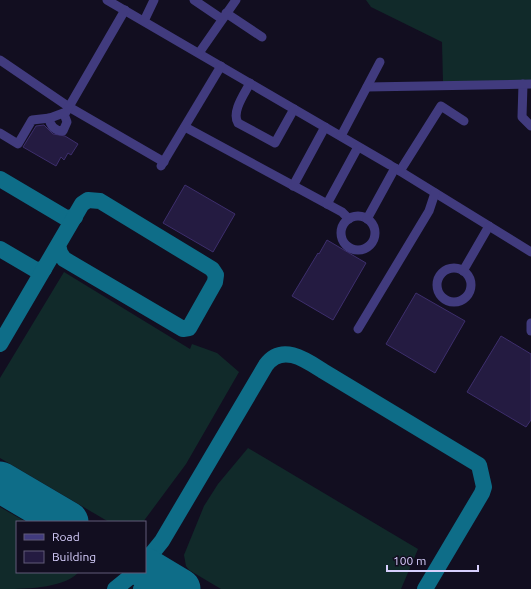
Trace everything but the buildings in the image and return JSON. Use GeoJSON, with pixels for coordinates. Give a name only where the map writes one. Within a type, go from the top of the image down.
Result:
{"type":"FeatureCollection","features":[{"type":"Feature","properties":{"kind":"lane"},"geometry":{"type":"LineString","coordinates":[[108,0],[341,136],[531,252]]}},
{"type":"Feature","properties":{"kind":"lane"},"geometry":{"type":"LineString","coordinates":[[144,21],[154,0]]}},
{"type":"Feature","properties":{"kind":"lane"},"geometry":{"type":"LineString","coordinates":[[194,0],[262,37]]}},
{"type":"Feature","properties":{"kind":"lane"},"geometry":{"type":"LineString","coordinates":[[199,53],[236,0]]}},
{"type":"Feature","properties":{"kind":"lane"},"geometry":{"type":"LineString","coordinates":[[49,118],[52,126],[59,131],[63,131],[67,122],[67,110],[125,10]]}},
{"type":"Feature","properties":{"kind":"lane"},"geometry":{"type":"LineString","coordinates":[[0,60],[67,110],[162,164],[221,66]]}},
{"type":"Feature","properties":{"kind":"lane"},"geometry":{"type":"LineString","coordinates":[[341,136],[380,62]]}},
{"type":"Feature","properties":{"kind":"lane"},"geometry":{"type":"LineString","coordinates":[[250,83],[238,108],[236,117],[238,123],[275,143],[294,109]]}},
{"type":"Feature","properties":{"kind":"lane"},"geometry":{"type":"LineString","coordinates":[[367,87],[527,84],[522,117],[531,126]]}},
{"type":"Feature","properties":{"kind":"lane"},"geometry":{"type":"LineString","coordinates":[[367,219],[441,106],[464,121]]}},
{"type":"Feature","properties":{"kind":"lane"},"geometry":{"type":"LineString","coordinates":[[0,133],[18,144],[32,120],[49,118],[67,110]]}},
{"type":"Feature","properties":{"kind":"lane"},"geometry":{"type":"LineString","coordinates":[[185,127],[342,212],[349,219]]}},
{"type":"Feature","properties":{"kind":"lane"},"geometry":{"type":"LineString","coordinates":[[293,186],[325,127]]}},
{"type":"Feature","properties":{"kind":"lane"},"geometry":{"type":"LineString","coordinates":[[327,204],[358,147]]}},
{"type":"Feature","properties":{"kind":"lane"},"geometry":{"type":"LineString","coordinates":[[358,329],[429,212],[434,193]]}},
{"type":"Feature","properties":{"kind":"lane"},"geometry":{"type":"LineString","coordinates":[[356,216],[367,219],[374,227],[374,238],[368,246],[358,250],[348,246],[342,237],[343,226],[349,219],[356,216]]}},
{"type":"Feature","properties":{"kind":"lane"},"geometry":{"type":"LineString","coordinates":[[463,271],[489,226]]}},
{"type":"Feature","properties":{"kind":"lane"},"geometry":{"type":"LineString","coordinates":[[531,323],[531,331]]}},
{"type":"Feature","properties":{"kind":"green space"},"geometry":{"type":"Polygon","coordinates":[[[366,0],[531,0],[531,81],[443,82],[442,42],[371,7],[366,0]]]}},
{"type":"Feature","properties":{"kind":"green space"},"geometry":{"type":"Polygon","coordinates":[[[64,272],[190,349],[192,344],[217,353],[239,372],[186,464],[144,521],[107,521],[0,458],[0,378],[64,272]]]}},
{"type":"Feature","properties":{"kind":"green space"},"geometry":{"type":"Polygon","coordinates":[[[248,448],[418,549],[401,589],[221,589],[189,570],[186,566],[184,555],[204,506],[218,484],[248,448]]]}},
{"type":"Feature","properties":{"kind":"green space"},"geometry":{"type":"Polygon","coordinates":[[[0,507],[24,521],[16,521],[16,573],[78,573],[71,578],[52,585],[30,588],[0,589],[0,507]]]}},
{"type":"Feature","properties":{"kind":"taxiway"},"geometry":{"type":"LineString","coordinates":[[0,179],[66,218],[75,217]]}},
{"type":"Feature","properties":{"kind":"taxiway"},"geometry":{"type":"LineString","coordinates":[[0,344],[82,204],[88,200],[100,201],[212,269],[216,275],[215,282],[189,328],[183,329],[64,259],[60,253],[58,245]]}},
{"type":"Feature","properties":{"kind":"taxiway"},"geometry":{"type":"LineString","coordinates":[[0,249],[36,270],[44,269]]}},
{"type":"Feature","properties":{"kind":"taxiway"},"geometry":{"type":"LineString","coordinates":[[146,561],[162,541],[266,365],[272,358],[287,354],[302,358],[309,362],[479,465],[484,487],[482,493],[425,589]]}},
{"type":"Feature","properties":{"kind":"taxiway"},"geometry":{"type":"LineString","coordinates":[[115,589],[135,573]]}},
{"type":"Feature","properties":{"kind":"taxiway"},"geometry":{"type":"LineString","coordinates":[[141,589],[164,585],[177,587]]}},
{"type":"Feature","properties":{"kind":"runway"},"geometry":{"type":"LineString","coordinates":[[0,482],[66,521]]}},
{"type":"Feature","properties":{"kind":"runway"},"geometry":{"type":"LineString","coordinates":[[146,569],[180,589]]}}]}
